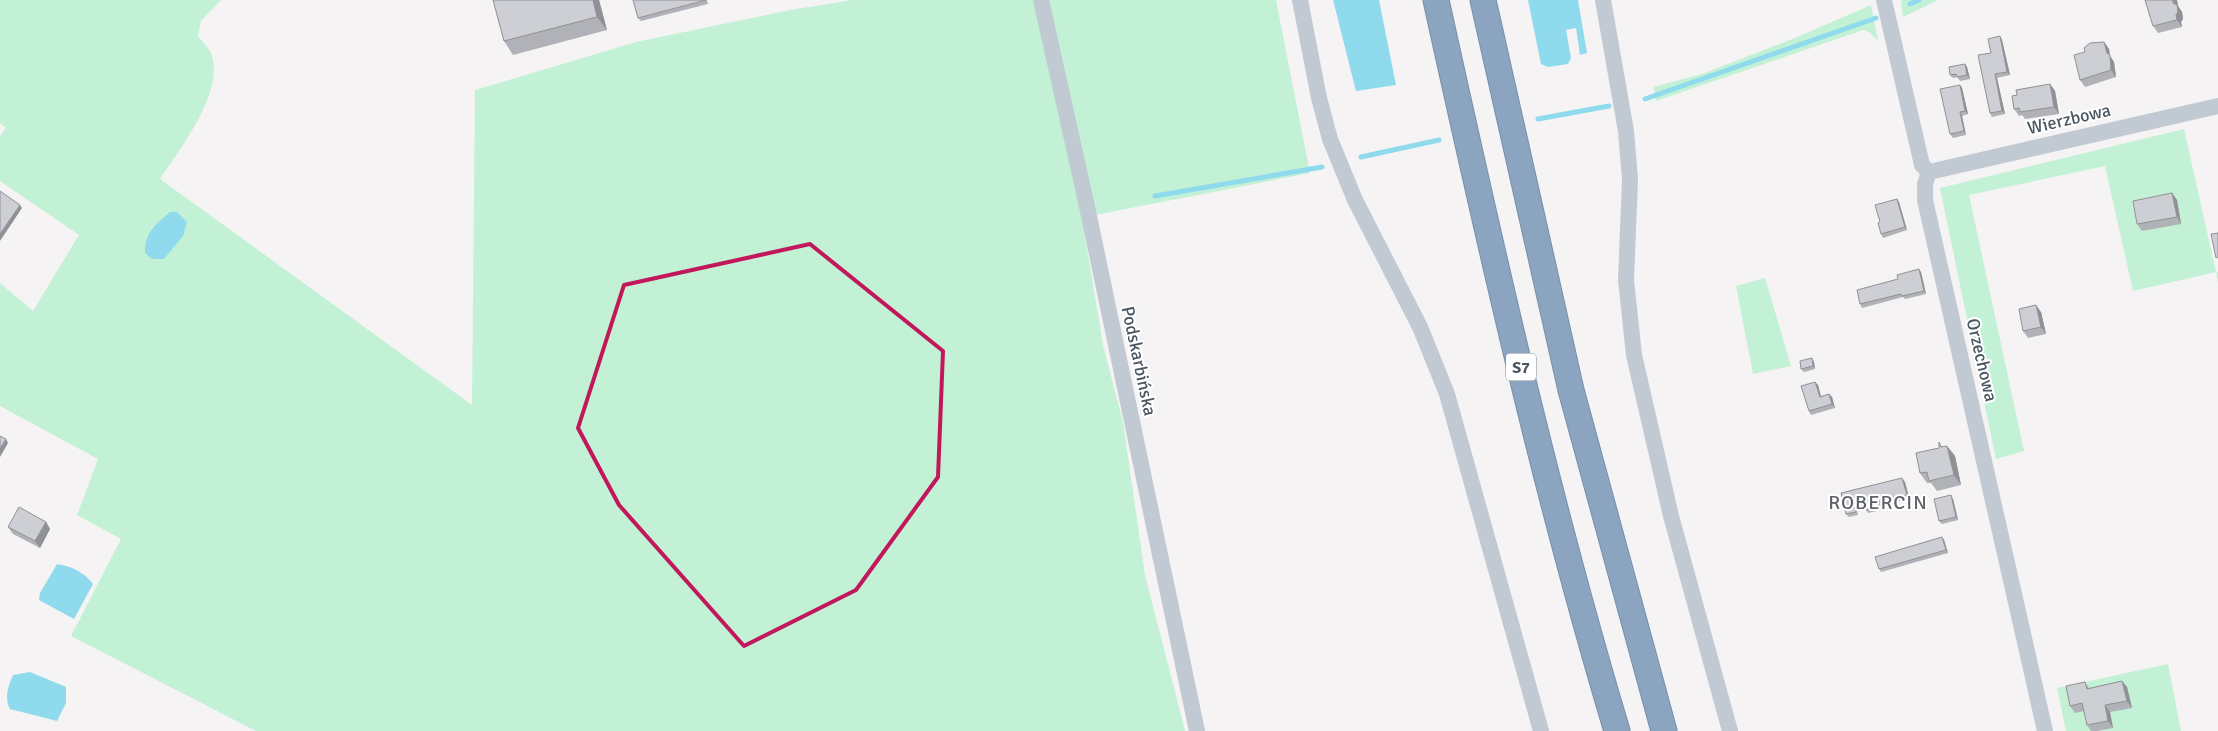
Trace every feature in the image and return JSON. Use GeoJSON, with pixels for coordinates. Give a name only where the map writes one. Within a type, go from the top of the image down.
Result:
{"type":"FeatureCollection","features":[{"type":"Feature","properties":{"kind":"highway","name":"S7"},"geometry":{"type":"LineString","coordinates":[[1436,0],[1480,200],[1552,495],[1617,731]]}},
{"type":"Feature","properties":{"kind":"highway","name":"S7"},"geometry":{"type":"LineString","coordinates":[[1483,0],[1571,390],[1664,731]]}},
{"type":"Feature","properties":{"kind":"street","name":"Podskarbińska"},"geometry":{"type":"LineString","coordinates":[[1041,0],[1086,202],[1197,731]]}},
{"type":"Feature","properties":{"kind":"street"},"geometry":{"type":"LineString","coordinates":[[1300,0],[1319,98],[1330,139],[1355,200],[1420,327],[1447,394],[1541,731]]}},
{"type":"Feature","properties":{"kind":"street"},"geometry":{"type":"LineString","coordinates":[[1603,0],[1624,122],[1630,179],[1626,280],[1634,355],[1671,516],[1730,731]]}},
{"type":"Feature","properties":{"kind":"street"},"geometry":{"type":"LineString","coordinates":[[1884,0],[1922,165],[1929,172]]}},
{"type":"Feature","properties":{"kind":"street","name":"Wierzbowa"},"geometry":{"type":"LineString","coordinates":[[1929,172],[2218,106]]}},
{"type":"Feature","properties":{"kind":"street","name":"Orzechowa"},"geometry":{"type":"LineString","coordinates":[[1929,172],[1925,184],[1925,200],[2045,731]]}},
{"type":"Feature","properties":{"kind":"highlighted area"},"geometry":{"type":"Polygon","coordinates":[[[810,244],[943,351],[938,477],[856,590],[744,646],[619,505],[578,428],[624,285],[810,244]]]}},
{"type":"Feature","properties":{"kind":"green space"},"geometry":{"type":"Polygon","coordinates":[[[0,0],[221,0],[201,21],[198,36],[210,51],[214,66],[207,100],[189,136],[160,179],[472,405],[475,90],[636,42],[790,10],[852,0],[1035,0],[1077,188],[1103,345],[1123,422],[1145,575],[1185,731],[256,731],[71,636],[121,539],[77,515],[98,459],[0,406],[0,283],[33,311],[79,235],[0,181],[0,136],[6,128],[0,123],[0,0]]]}},
{"type":"Feature","properties":{"kind":"green space"},"geometry":{"type":"Polygon","coordinates":[[[1048,0],[1276,0],[1310,173],[1095,215],[1048,0]]]}},
{"type":"Feature","properties":{"kind":"green space"},"geometry":{"type":"Polygon","coordinates":[[[1901,0],[1938,0],[1903,17],[1901,0]]]}},
{"type":"Feature","properties":{"kind":"green space"},"geometry":{"type":"Polygon","coordinates":[[[1871,5],[1878,41],[1869,32],[1863,30],[1656,101],[1654,87],[1702,74],[1795,38],[1871,5]]]}},
{"type":"Feature","properties":{"kind":"green space"},"geometry":{"type":"Polygon","coordinates":[[[2184,129],[2216,272],[2133,291],[2105,166],[1969,195],[2024,451],[1996,459],[1940,188],[2184,129]]]}},
{"type":"Feature","properties":{"kind":"green space"},"geometry":{"type":"Polygon","coordinates":[[[1765,278],[1791,366],[1753,374],[1736,286],[1765,278]]]}},
{"type":"Feature","properties":{"kind":"green space"},"geometry":{"type":"Polygon","coordinates":[[[2168,664],[2181,731],[2066,731],[2057,688],[2168,664]]]}},
{"type":"Feature","properties":{"kind":"water"},"geometry":{"type":"Polygon","coordinates":[[[1333,0],[1379,0],[1396,85],[1356,91],[1333,0]]]}},
{"type":"Feature","properties":{"kind":"water"},"geometry":{"type":"Polygon","coordinates":[[[1528,0],[1578,0],[1587,53],[1580,55],[1576,28],[1566,30],[1571,58],[1568,64],[1548,67],[1541,64],[1528,0]]]}},
{"type":"Feature","properties":{"kind":"water"},"geometry":{"type":"Polygon","coordinates":[[[170,212],[177,212],[187,222],[183,236],[164,259],[152,259],[145,253],[149,234],[155,225],[170,212]]]}},
{"type":"Feature","properties":{"kind":"water"},"geometry":{"type":"Polygon","coordinates":[[[57,564],[77,570],[93,584],[74,619],[39,600],[40,593],[57,564]]]}},
{"type":"Feature","properties":{"kind":"water"},"geometry":{"type":"Polygon","coordinates":[[[30,672],[66,687],[66,703],[57,721],[10,709],[7,696],[13,675],[30,672]]]}},
{"type":"Feature","properties":{"kind":"building"},"geometry":{"type":"Polygon","coordinates":[[[493,0],[593,0],[597,17],[504,41],[493,0]]]}},
{"type":"Feature","properties":{"kind":"building"},"geometry":{"type":"Polygon","coordinates":[[[633,0],[706,0],[638,18],[633,0]]]}},
{"type":"Feature","properties":{"kind":"building"},"geometry":{"type":"Polygon","coordinates":[[[2145,0],[2173,0],[2173,3],[2177,5],[2177,20],[2153,26],[2145,0]]]}},
{"type":"Feature","properties":{"kind":"building"},"geometry":{"type":"Polygon","coordinates":[[[2000,36],[2007,72],[1995,74],[2002,111],[1990,113],[1978,55],[1991,53],[1988,39],[2000,36]]]}},
{"type":"Feature","properties":{"kind":"building"},"geometry":{"type":"Polygon","coordinates":[[[2104,42],[2107,53],[2110,55],[2111,70],[2080,80],[2074,55],[2085,52],[2084,48],[2090,43],[2104,42]]]}},
{"type":"Feature","properties":{"kind":"building"},"geometry":{"type":"Polygon","coordinates":[[[1965,64],[1967,75],[1957,77],[1956,74],[1950,75],[1949,67],[1965,64]]]}},
{"type":"Feature","properties":{"kind":"building"},"geometry":{"type":"Polygon","coordinates":[[[2050,84],[2054,107],[2020,112],[2019,108],[2014,109],[2012,96],[2017,95],[2016,90],[2050,84]]]}},
{"type":"Feature","properties":{"kind":"building"},"geometry":{"type":"Polygon","coordinates":[[[1960,85],[1965,111],[1960,112],[1964,131],[1950,134],[1940,89],[1960,85]]]}},
{"type":"Feature","properties":{"kind":"building"},"geometry":{"type":"Polygon","coordinates":[[[0,191],[20,205],[0,234],[0,191]]]}},
{"type":"Feature","properties":{"kind":"building"},"geometry":{"type":"Polygon","coordinates":[[[2172,193],[2177,217],[2137,224],[2133,201],[2172,193]]]}},
{"type":"Feature","properties":{"kind":"building"},"geometry":{"type":"Polygon","coordinates":[[[1897,199],[1905,227],[1881,234],[1875,205],[1897,199]]]}},
{"type":"Feature","properties":{"kind":"building"},"geometry":{"type":"Polygon","coordinates":[[[2218,233],[2218,257],[2216,258],[2211,234],[2218,233]]]}},
{"type":"Feature","properties":{"kind":"building"},"geometry":{"type":"Polygon","coordinates":[[[1919,269],[1924,291],[1902,296],[1901,294],[1860,304],[1857,290],[1898,279],[1897,275],[1919,269]]]}},
{"type":"Feature","properties":{"kind":"building"},"geometry":{"type":"Polygon","coordinates":[[[2036,305],[2041,327],[2023,331],[2019,309],[2036,305]]]}},
{"type":"Feature","properties":{"kind":"building"},"geometry":{"type":"Polygon","coordinates":[[[1812,358],[1813,366],[1801,369],[1800,361],[1812,358]]]}},
{"type":"Feature","properties":{"kind":"building"},"geometry":{"type":"Polygon","coordinates":[[[1815,382],[1820,397],[1829,394],[1832,404],[1809,411],[1801,386],[1815,382]]]}},
{"type":"Feature","properties":{"kind":"building"},"geometry":{"type":"Polygon","coordinates":[[[0,436],[6,439],[0,449],[0,436]]]}},
{"type":"Feature","properties":{"kind":"building"},"geometry":{"type":"Polygon","coordinates":[[[1939,442],[1941,447],[1947,446],[1954,475],[1929,481],[1927,472],[1920,473],[1916,453],[1939,448],[1939,442]]]}},
{"type":"Feature","properties":{"kind":"building"},"geometry":{"type":"Polygon","coordinates":[[[1902,478],[1907,495],[1893,498],[1894,503],[1886,505],[1885,500],[1877,502],[1878,507],[1866,510],[1864,504],[1855,507],[1856,512],[1846,514],[1841,493],[1902,478]]]}},
{"type":"Feature","properties":{"kind":"building"},"geometry":{"type":"Polygon","coordinates":[[[1951,495],[1956,517],[1939,521],[1934,499],[1951,495]]]}},
{"type":"Feature","properties":{"kind":"building"},"geometry":{"type":"Polygon","coordinates":[[[19,507],[46,522],[35,541],[8,527],[19,507]]]}},
{"type":"Feature","properties":{"kind":"building"},"geometry":{"type":"Polygon","coordinates":[[[1942,537],[1946,550],[1879,569],[1875,557],[1942,537]]]}},
{"type":"Feature","properties":{"kind":"building"},"geometry":{"type":"Polygon","coordinates":[[[2122,681],[2127,701],[2105,705],[2108,721],[2087,725],[2082,703],[2070,706],[2066,686],[2085,682],[2087,689],[2122,681]]]}},
{"type":"Feature","properties":{"kind":"waterway"},"geometry":{"type":"LineString","coordinates":[[1910,4],[1919,0]]}},
{"type":"Feature","properties":{"kind":"waterway"},"geometry":{"type":"LineString","coordinates":[[1645,99],[1876,18]]}},
{"type":"Feature","properties":{"kind":"waterway"},"geometry":{"type":"LineString","coordinates":[[1538,119],[1609,106]]}},
{"type":"Feature","properties":{"kind":"waterway"},"geometry":{"type":"LineString","coordinates":[[1361,157],[1439,140]]}},
{"type":"Feature","properties":{"kind":"waterway"},"geometry":{"type":"LineString","coordinates":[[1155,196],[1322,167]]}},
{"type":"Feature","properties":{"kind":"district","name":"ROBERCIN"},"geometry":{"type":"Point","coordinates":[1878,502]}}]}
